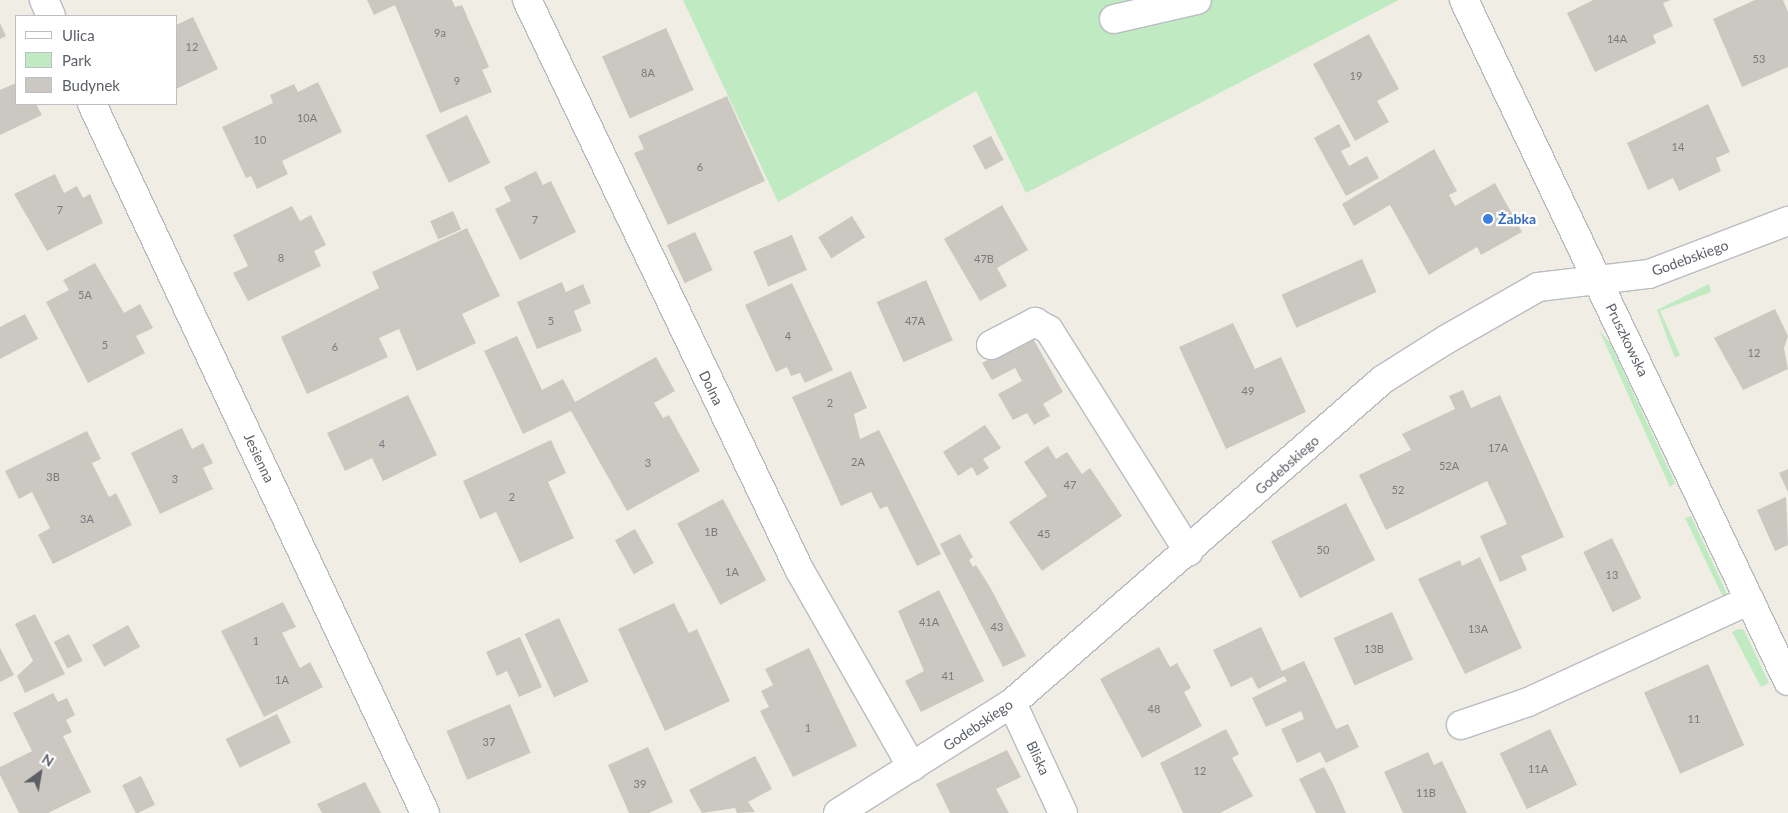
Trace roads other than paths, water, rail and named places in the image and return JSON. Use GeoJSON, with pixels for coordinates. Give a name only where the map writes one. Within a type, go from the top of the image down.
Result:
{"type":"FeatureCollection","features":[{"type":"Feature","properties":{"kind":"street"},"geometry":{"type":"LineString","coordinates":[[44,0],[51,15]]}},
{"type":"Feature","properties":{"kind":"street","name":"Dolna"},"geometry":{"type":"LineString","coordinates":[[527,0],[799,569],[912,767]]}},
{"type":"Feature","properties":{"kind":"street"},"geometry":{"type":"LineString","coordinates":[[1114,19],[1197,0]]}},
{"type":"Feature","properties":{"kind":"street","name":"Pruszkowska"},"geometry":{"type":"LineString","coordinates":[[1464,0],[1788,681]]}},
{"type":"Feature","properties":{"kind":"street","name":"Jesienna"},"geometry":{"type":"LineString","coordinates":[[92,105],[426,813]]}},
{"type":"Feature","properties":{"kind":"street","name":"Godebskiego"},"geometry":{"type":"LineString","coordinates":[[838,813],[1012,703],[1189,552],[1382,380],[1528,292],[1597,278],[1656,272],[1788,221]]}},
{"type":"Feature","properties":{"kind":"street"},"geometry":{"type":"LineString","coordinates":[[991,345],[1035,322],[1049,330],[1189,552]]}},
{"type":"Feature","properties":{"kind":"street"},"geometry":{"type":"LineString","coordinates":[[1461,725],[1528,702],[1750,600]]}},
{"type":"Feature","properties":{"kind":"street","name":"Bliska"},"geometry":{"type":"LineString","coordinates":[[1012,703],[1063,813]]}},
{"type":"Feature","properties":{"kind":"place","name":"Żabka"},"geometry":{"type":"Point","coordinates":[1488,219]}}]}
